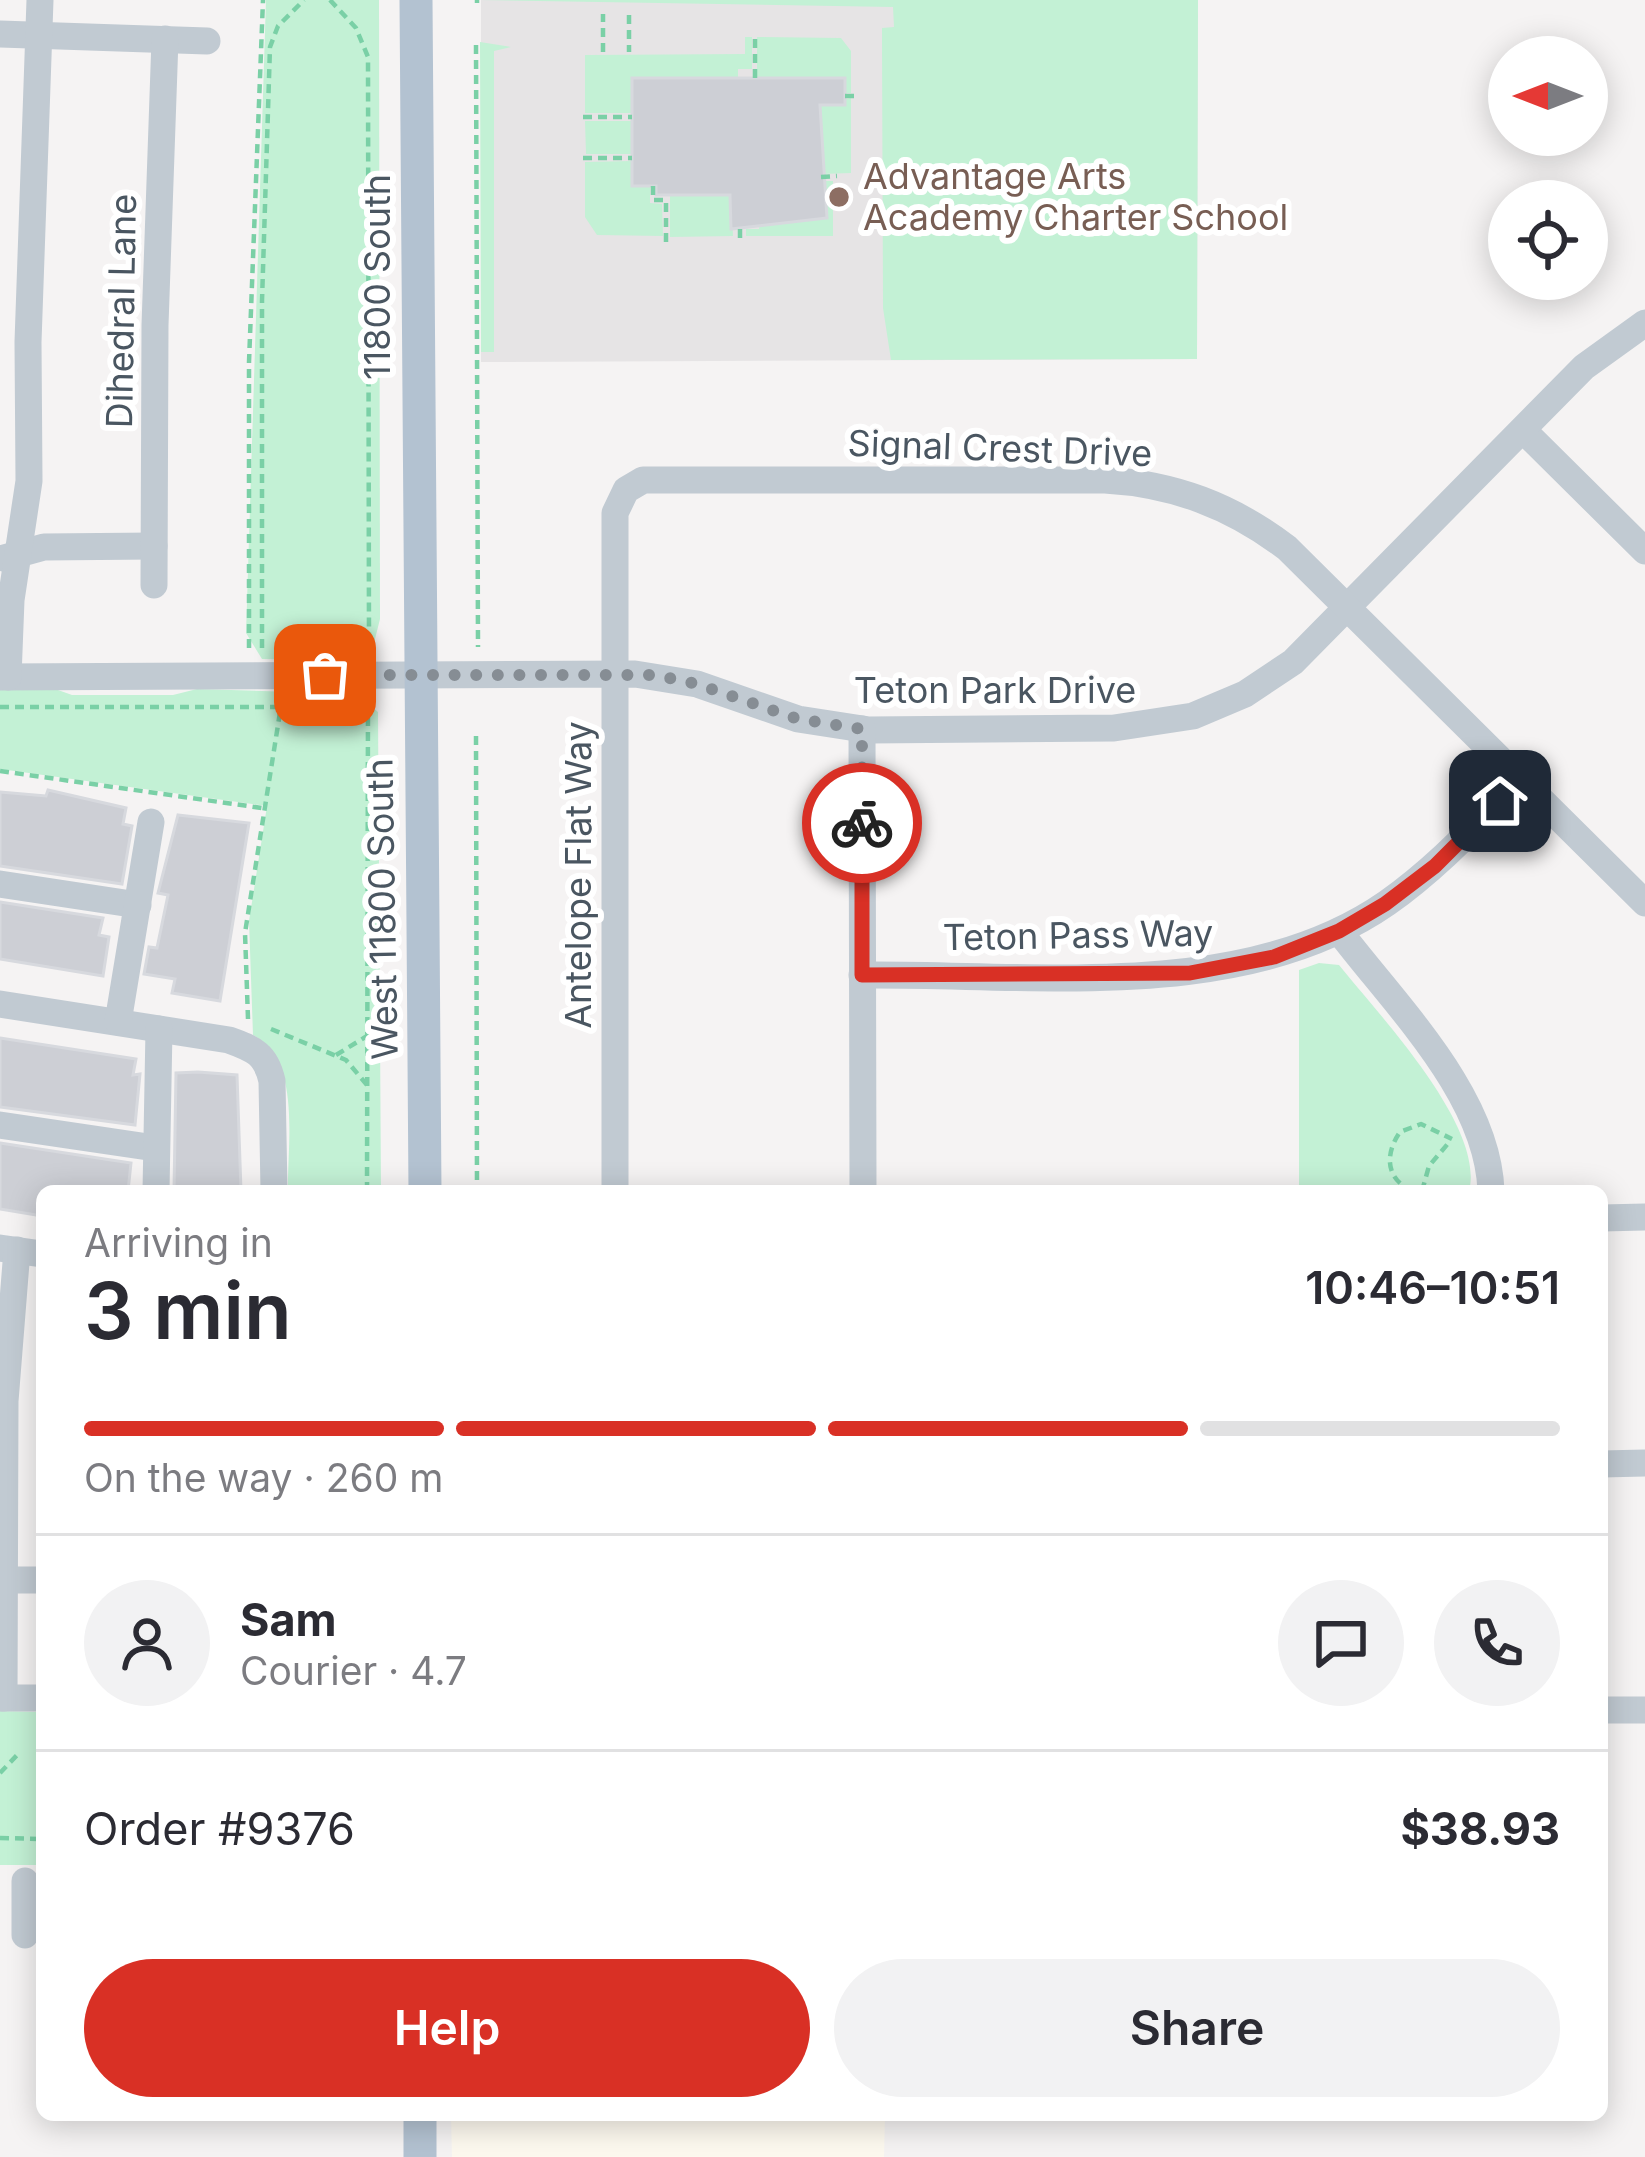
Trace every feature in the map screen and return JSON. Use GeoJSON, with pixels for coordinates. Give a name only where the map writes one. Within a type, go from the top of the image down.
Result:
{"type":"FeatureCollection","features":[{"type":"Feature","properties":{"kind":"main road","name":"11800 South"},"geometry":{"type":"LineString","coordinates":[[416,0],[417,554]]}},
{"type":"Feature","properties":{"kind":"main road","name":"West 11800 South"},"geometry":{"type":"LineString","coordinates":[[417,554],[425,1185]]}},
{"type":"Feature","properties":{"kind":"main road"},"geometry":{"type":"LineString","coordinates":[[420,2121],[420,2157]]}},
{"type":"Feature","properties":{"kind":"street"},"geometry":{"type":"LineString","coordinates":[[4,677],[9,556],[29,481],[28,342],[40,0]]}},
{"type":"Feature","properties":{"kind":"street"},"geometry":{"type":"LineString","coordinates":[[0,34],[207,41]]}},
{"type":"Feature","properties":{"kind":"street","name":"Dihedral Lane"},"geometry":{"type":"LineString","coordinates":[[154,585],[165,39]]}},
{"type":"Feature","properties":{"kind":"street","name":"Teton Park Drive"},"geometry":{"type":"LineString","coordinates":[[4,677],[614,674],[675,678],[798,719],[862,729],[1114,728],[1180,719],[1219,707],[1270,679],[1348,608],[1584,367],[1645,323]]}},
{"type":"Feature","properties":{"kind":"street"},"geometry":{"type":"LineString","coordinates":[[1522,430],[1645,551]]}},
{"type":"Feature","properties":{"kind":"street","name":"Signal Crest Drive"},"geometry":{"type":"LineString","coordinates":[[626,490],[652,479],[1082,480],[1153,485],[1199,497],[1245,518],[1287,548],[1645,903]]}},
{"type":"Feature","properties":{"kind":"street","name":"Antelope Flat Way"},"geometry":{"type":"LineString","coordinates":[[614,1185],[615,513],[626,490]]}},
{"type":"Feature","properties":{"kind":"street"},"geometry":{"type":"LineString","coordinates":[[9,556],[44,547],[154,546]]}},
{"type":"Feature","properties":{"kind":"street"},"geometry":{"type":"LineString","coordinates":[[862,729],[862,1185]]}},
{"type":"Feature","properties":{"kind":"street","name":"Teton Pass Way"},"geometry":{"type":"LineString","coordinates":[[862,975],[1190,973],[1274,957],[1339,931],[1435,866],[1521,780]]}},
{"type":"Feature","properties":{"kind":"street"},"geometry":{"type":"LineString","coordinates":[[118,1022],[151,823]]}},
{"type":"Feature","properties":{"kind":"street"},"geometry":{"type":"LineString","coordinates":[[0,884],[138,904]]}},
{"type":"Feature","properties":{"kind":"street"},"geometry":{"type":"LineString","coordinates":[[1339,931],[1466,1100],[1486,1148],[1490,1185]]}},
{"type":"Feature","properties":{"kind":"street"},"geometry":{"type":"LineString","coordinates":[[0,1004],[229,1040],[262,1055],[272,1081],[274,1185]]}},
{"type":"Feature","properties":{"kind":"street"},"geometry":{"type":"LineString","coordinates":[[156,1185],[159,1029]]}},
{"type":"Feature","properties":{"kind":"street"},"geometry":{"type":"LineString","coordinates":[[0,1125],[155,1148]]}},
{"type":"Feature","properties":{"kind":"street"},"geometry":{"type":"LineString","coordinates":[[1608,1217],[1645,1217]]}},
{"type":"Feature","properties":{"kind":"street"},"geometry":{"type":"LineString","coordinates":[[20,1251],[5,1401],[2,1698],[36,1698]]}},
{"type":"Feature","properties":{"kind":"street"},"geometry":{"type":"LineString","coordinates":[[1608,1463],[1645,1463]]}},
{"type":"Feature","properties":{"kind":"street"},"geometry":{"type":"LineString","coordinates":[[4,1580],[36,1580]]}},
{"type":"Feature","properties":{"kind":"street"},"geometry":{"type":"LineString","coordinates":[[1608,1710],[1645,1710]]}},
{"type":"Feature","properties":{"kind":"street"},"geometry":{"type":"LineString","coordinates":[[22,1881],[25,1935]]}},
{"type":"Feature","properties":{"kind":"path"},"geometry":{"type":"LineString","coordinates":[[249,649],[249,362],[263,0]]}},
{"type":"Feature","properties":{"kind":"path"},"geometry":{"type":"LineString","coordinates":[[262,649],[262,301],[270,46],[278,26],[304,0]]}},
{"type":"Feature","properties":{"kind":"path"},"geometry":{"type":"LineString","coordinates":[[330,0],[356,28],[368,57],[368,649]]}},
{"type":"Feature","properties":{"kind":"path"},"geometry":{"type":"LineString","coordinates":[[603,14],[603,52]]}},
{"type":"Feature","properties":{"kind":"path"},"geometry":{"type":"LineString","coordinates":[[629,15],[629,52]]}},
{"type":"Feature","properties":{"kind":"path"},"geometry":{"type":"LineString","coordinates":[[755,34],[755,78]]}},
{"type":"Feature","properties":{"kind":"path"},"geometry":{"type":"LineString","coordinates":[[476,45],[478,647]]}},
{"type":"Feature","properties":{"kind":"path"},"geometry":{"type":"LineString","coordinates":[[845,96],[854,96]]}},
{"type":"Feature","properties":{"kind":"path"},"geometry":{"type":"LineString","coordinates":[[583,117],[632,117]]}},
{"type":"Feature","properties":{"kind":"path"},"geometry":{"type":"LineString","coordinates":[[583,158],[632,158]]}},
{"type":"Feature","properties":{"kind":"path"},"geometry":{"type":"LineString","coordinates":[[821,177],[837,176]]}},
{"type":"Feature","properties":{"kind":"path"},"geometry":{"type":"LineString","coordinates":[[653,187],[653,200],[666,200],[666,242]]}},
{"type":"Feature","properties":{"kind":"path"},"geometry":{"type":"LineString","coordinates":[[740,229],[740,241]]}},
{"type":"Feature","properties":{"kind":"path"},"geometry":{"type":"LineString","coordinates":[[0,707],[368,703],[368,1185]]}},
{"type":"Feature","properties":{"kind":"path"},"geometry":{"type":"LineString","coordinates":[[248,1019],[245,933],[281,706]]}},
{"type":"Feature","properties":{"kind":"path"},"geometry":{"type":"LineString","coordinates":[[476,736],[477,1185]]}},
{"type":"Feature","properties":{"kind":"path"},"geometry":{"type":"LineString","coordinates":[[0,771],[264,808]]}},
{"type":"Feature","properties":{"kind":"path"},"geometry":{"type":"LineString","coordinates":[[271,1029],[336,1055],[368,1086]]}},
{"type":"Feature","properties":{"kind":"path"},"geometry":{"type":"LineString","coordinates":[[336,1055],[370,1034]]}},
{"type":"Feature","properties":{"kind":"path"},"geometry":{"type":"LineString","coordinates":[[1406,1185],[1396,1180],[1389,1154],[1400,1132],[1421,1124],[1454,1138],[1429,1166],[1421,1185]]}},
{"type":"Feature","properties":{"kind":"path"},"geometry":{"type":"LineString","coordinates":[[0,1773],[19,1754]]}},
{"type":"Feature","properties":{"kind":"path"},"geometry":{"type":"LineString","coordinates":[[0,1838],[36,1839]]}},
{"type":"Feature","properties":{"kind":"shaded area","name":"Advantage Arts Academy Charter School"},"geometry":{"type":"Polygon","coordinates":[[[481,0],[1198,0],[1197,359],[481,362],[481,0]]]}},
{"type":"Feature","properties":{"kind":"shaded area"},"geometry":{"type":"Polygon","coordinates":[[[451,2121],[885,2121],[884,2157],[452,2157],[451,2121]]]}},
{"type":"Feature","properties":{"kind":"green space"},"geometry":{"type":"Polygon","coordinates":[[[266,0],[379,0],[380,619],[371,655],[357,661],[262,659],[246,633],[266,0]]]}},
{"type":"Feature","properties":{"kind":"green space"},"geometry":{"type":"Polygon","coordinates":[[[481,0],[1198,0],[1197,359],[891,360],[883,308],[882,28],[894,27],[893,7],[481,0]]]}},
{"type":"Feature","properties":{"kind":"green space"},"geometry":{"type":"Polygon","coordinates":[[[745,37],[752,37],[752,69],[738,69],[738,78],[632,78],[632,113],[585,113],[585,55],[745,54],[745,37]]]}},
{"type":"Feature","properties":{"kind":"green space"},"geometry":{"type":"Polygon","coordinates":[[[757,37],[841,38],[851,51],[851,93],[845,93],[844,78],[757,78],[757,37]]]}},
{"type":"Feature","properties":{"kind":"green space"},"geometry":{"type":"Polygon","coordinates":[[[480,42],[511,47],[494,51],[494,352],[481,352],[480,42]]]}},
{"type":"Feature","properties":{"kind":"green space"},"geometry":{"type":"Polygon","coordinates":[[[851,98],[851,173],[821,174],[820,105],[851,98]]]}},
{"type":"Feature","properties":{"kind":"green space"},"geometry":{"type":"Polygon","coordinates":[[[585,121],[632,121],[632,154],[586,154],[585,121]]]}},
{"type":"Feature","properties":{"kind":"green space"},"geometry":{"type":"Polygon","coordinates":[[[632,161],[632,186],[650,186],[650,203],[662,204],[663,236],[597,235],[585,217],[585,162],[632,161]]]}},
{"type":"Feature","properties":{"kind":"green space"},"geometry":{"type":"Polygon","coordinates":[[[826,181],[833,181],[833,236],[746,236],[746,229],[759,229],[760,223],[826,218],[826,181]]]}},
{"type":"Feature","properties":{"kind":"green space"},"geometry":{"type":"Polygon","coordinates":[[[670,195],[731,195],[733,236],[670,237],[670,195]]]}},
{"type":"Feature","properties":{"kind":"green space"},"geometry":{"type":"Polygon","coordinates":[[[197,689],[357,694],[378,712],[381,1185],[288,1185],[285,1083],[269,1047],[253,1035],[249,921],[267,806],[0,769],[0,690],[173,695],[197,689]]]}},
{"type":"Feature","properties":{"kind":"green space"},"geometry":{"type":"Polygon","coordinates":[[[1319,963],[1339,965],[1402,1041],[1446,1104],[1461,1136],[1470,1165],[1469,1185],[1299,1185],[1299,970],[1319,963]]]}},
{"type":"Feature","properties":{"kind":"green space"},"geometry":{"type":"Polygon","coordinates":[[[0,1711],[36,1712],[36,1865],[0,1865],[0,1711]]]}},
{"type":"Feature","properties":{"kind":"building","name":"Advantage Arts Academy Charter School"},"geometry":{"type":"Polygon","coordinates":[[[632,78],[845,78],[845,105],[820,105],[827,218],[731,229],[730,195],[656,195],[656,186],[632,186],[632,78]]]}},
{"type":"Feature","properties":{"kind":"building"},"geometry":{"type":"Polygon","coordinates":[[[48,790],[126,808],[123,824],[132,826],[122,884],[0,866],[0,792],[46,796],[48,790]]]}},
{"type":"Feature","properties":{"kind":"building"},"geometry":{"type":"Polygon","coordinates":[[[178,815],[249,823],[220,1001],[172,993],[175,979],[144,974],[149,947],[157,948],[168,895],[158,893],[178,815]]]}},
{"type":"Feature","properties":{"kind":"building"},"geometry":{"type":"Polygon","coordinates":[[[0,902],[103,918],[99,935],[109,937],[103,976],[0,959],[0,902]]]}},
{"type":"Feature","properties":{"kind":"building"},"geometry":{"type":"Polygon","coordinates":[[[0,1038],[136,1059],[133,1075],[140,1074],[135,1125],[0,1107],[0,1038]]]}},
{"type":"Feature","properties":{"kind":"building"},"geometry":{"type":"Polygon","coordinates":[[[176,1073],[237,1075],[241,1185],[174,1185],[176,1073]]]}},
{"type":"Feature","properties":{"kind":"building"},"geometry":{"type":"Polygon","coordinates":[[[0,1143],[131,1163],[129,1185],[36,1185],[36,1215],[0,1209],[0,1143]]]}},
{"type":"Feature","properties":{"kind":"way so far"},"geometry":{"type":"LineString","coordinates":[[325,675],[634,674],[675,678],[768,711],[862,729],[862,823]]}},
{"type":"Feature","properties":{"kind":"place","name":"Advantage Arts Academy Charter School"},"geometry":{"type":"Point","coordinates":[839,197]}},
{"type":"Feature","properties":{"kind":"route"},"geometry":{"type":"LineString","coordinates":[[862,823],[862,975],[1190,973],[1274,957],[1359,921],[1435,866],[1500,801]]}}]}
